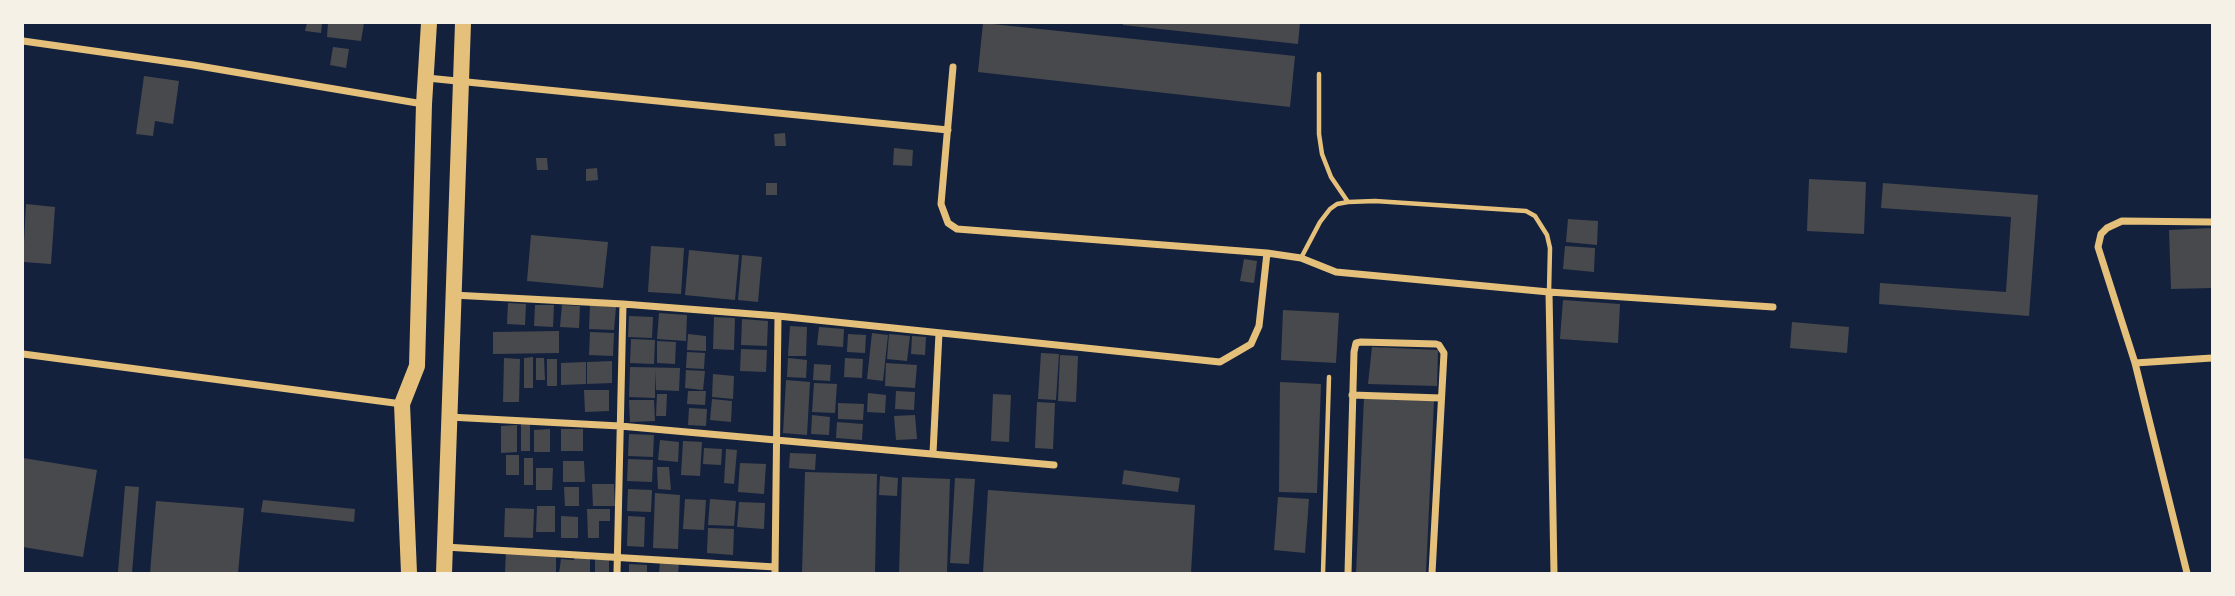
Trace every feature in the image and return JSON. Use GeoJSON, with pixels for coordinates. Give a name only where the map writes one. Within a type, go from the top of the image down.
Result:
{"type":"FeatureCollection","features":[{"type":"Feature","properties":{"kind":"highway"},"geometry":{"type":"LineString","coordinates":[[409,573],[402,404],[416,366],[429,23]]}},
{"type":"Feature","properties":{"kind":"highway"},"geometry":{"type":"LineString","coordinates":[[444,573],[463,23]]}},
{"type":"Feature","properties":{"kind":"street"},"geometry":{"type":"LineString","coordinates":[[23,41],[193,65],[424,104]]}},
{"type":"Feature","properties":{"kind":"street"},"geometry":{"type":"LineString","coordinates":[[953,67],[942,204],[948,223],[957,229],[1267,254],[1301,258],[1336,272],[1549,292],[1773,307]]}},
{"type":"Feature","properties":{"kind":"street"},"geometry":{"type":"LineString","coordinates":[[427,78],[948,130]]}},
{"type":"Feature","properties":{"kind":"street"},"geometry":{"type":"LineString","coordinates":[[2187,573],[2134,363],[2098,247],[2101,234],[2107,228],[2123,221],[2212,222]]}},
{"type":"Feature","properties":{"kind":"street"},"geometry":{"type":"LineString","coordinates":[[453,295],[778,316],[1220,362],[1251,344],[1259,326],[1267,254]]}},
{"type":"Feature","properties":{"kind":"street"},"geometry":{"type":"LineString","coordinates":[[1549,292],[1554,573]]}},
{"type":"Feature","properties":{"kind":"street"},"geometry":{"type":"LineString","coordinates":[[617,573],[623,304]]}},
{"type":"Feature","properties":{"kind":"street"},"geometry":{"type":"LineString","coordinates":[[445,547],[775,570],[778,316]]}},
{"type":"Feature","properties":{"kind":"street"},"geometry":{"type":"LineString","coordinates":[[933,453],[939,333]]}},
{"type":"Feature","properties":{"kind":"street"},"geometry":{"type":"LineString","coordinates":[[1348,573],[1352,395],[1356,343],[1436,344],[1444,353],[1432,573]]}},
{"type":"Feature","properties":{"kind":"street"},"geometry":{"type":"LineString","coordinates":[[23,354],[402,404]]}},
{"type":"Feature","properties":{"kind":"street"},"geometry":{"type":"LineString","coordinates":[[2134,363],[2212,358]]}},
{"type":"Feature","properties":{"kind":"street"},"geometry":{"type":"LineString","coordinates":[[1352,395],[1441,398]]}},
{"type":"Feature","properties":{"kind":"street"},"geometry":{"type":"LineString","coordinates":[[449,417],[620,426],[1054,465]]}},
{"type":"Feature","properties":{"kind":"lane"},"geometry":{"type":"LineString","coordinates":[[1319,74],[1319,134],[1322,154],[1331,177],[1348,202]]}},
{"type":"Feature","properties":{"kind":"lane"},"geometry":{"type":"LineString","coordinates":[[1301,258],[1320,222],[1330,209],[1338,204],[1375,201],[1526,211],[1535,216],[1547,235],[1550,248],[1549,292]]}},
{"type":"Feature","properties":{"kind":"lane"},"geometry":{"type":"LineString","coordinates":[[1323,573],[1329,377]]}},
{"type":"Feature","properties":{"kind":"building"},"geometry":{"type":"Polygon","coordinates":[[[307,23],[322,23],[321,33],[305,31],[307,23]]]}},
{"type":"Feature","properties":{"kind":"building"},"geometry":{"type":"Polygon","coordinates":[[[328,23],[364,23],[361,41],[327,37],[328,23]]]}},
{"type":"Feature","properties":{"kind":"building"},"geometry":{"type":"Polygon","coordinates":[[[983,23],[1295,56],[1290,107],[978,72],[983,23]]]}},
{"type":"Feature","properties":{"kind":"building"},"geometry":{"type":"Polygon","coordinates":[[[1123,23],[1300,23],[1298,44],[1123,23]]]}},
{"type":"Feature","properties":{"kind":"building"},"geometry":{"type":"Polygon","coordinates":[[[333,47],[349,49],[346,68],[330,65],[333,47]]]}},
{"type":"Feature","properties":{"kind":"building"},"geometry":{"type":"Polygon","coordinates":[[[144,76],[179,81],[173,124],[155,121],[153,136],[136,134],[144,76]]]}},
{"type":"Feature","properties":{"kind":"building"},"geometry":{"type":"Polygon","coordinates":[[[785,133],[786,146],[775,146],[774,134],[785,133]]]}},
{"type":"Feature","properties":{"kind":"building"},"geometry":{"type":"Polygon","coordinates":[[[894,148],[913,150],[912,166],[893,165],[894,148]]]}},
{"type":"Feature","properties":{"kind":"building"},"geometry":{"type":"Polygon","coordinates":[[[536,158],[547,158],[548,170],[537,170],[536,158]]]}},
{"type":"Feature","properties":{"kind":"building"},"geometry":{"type":"Polygon","coordinates":[[[597,168],[598,180],[586,181],[586,169],[597,168]]]}},
{"type":"Feature","properties":{"kind":"building"},"geometry":{"type":"Polygon","coordinates":[[[1809,179],[1866,182],[1864,234],[1807,231],[1809,179]]]}},
{"type":"Feature","properties":{"kind":"building"},"geometry":{"type":"Polygon","coordinates":[[[766,183],[777,183],[777,195],[766,195],[766,183]]]}},
{"type":"Feature","properties":{"kind":"building"},"geometry":{"type":"Polygon","coordinates":[[[1883,183],[2038,195],[2029,316],[1879,304],[1880,283],[2006,292],[2011,217],[1881,208],[1883,183]]]}},
{"type":"Feature","properties":{"kind":"building"},"geometry":{"type":"Polygon","coordinates":[[[26,204],[55,207],[51,264],[23,262],[26,204]]]}},
{"type":"Feature","properties":{"kind":"building"},"geometry":{"type":"Polygon","coordinates":[[[1568,219],[1598,221],[1597,245],[1566,242],[1568,219]]]}},
{"type":"Feature","properties":{"kind":"building"},"geometry":{"type":"Polygon","coordinates":[[[2211,228],[2212,288],[2171,289],[2169,230],[2211,228]]]}},
{"type":"Feature","properties":{"kind":"building"},"geometry":{"type":"Polygon","coordinates":[[[531,235],[608,242],[603,288],[527,281],[531,235]]]}},
{"type":"Feature","properties":{"kind":"building"},"geometry":{"type":"Polygon","coordinates":[[[651,246],[684,248],[681,294],[648,292],[651,246]]]}},
{"type":"Feature","properties":{"kind":"building"},"geometry":{"type":"Polygon","coordinates":[[[1565,246],[1595,248],[1594,272],[1563,269],[1565,246]]]}},
{"type":"Feature","properties":{"kind":"building"},"geometry":{"type":"Polygon","coordinates":[[[689,250],[739,255],[735,300],[685,295],[689,250]]]}},
{"type":"Feature","properties":{"kind":"building"},"geometry":{"type":"Polygon","coordinates":[[[742,255],[762,257],[758,302],[738,300],[742,255]]]}},
{"type":"Feature","properties":{"kind":"building"},"geometry":{"type":"Polygon","coordinates":[[[1244,259],[1257,261],[1254,283],[1240,281],[1244,259]]]}},
{"type":"Feature","properties":{"kind":"building"},"geometry":{"type":"Polygon","coordinates":[[[1563,300],[1620,304],[1618,343],[1560,339],[1563,300]]]}},
{"type":"Feature","properties":{"kind":"building"},"geometry":{"type":"Polygon","coordinates":[[[508,303],[526,304],[525,325],[507,324],[508,303]]]}},
{"type":"Feature","properties":{"kind":"building"},"geometry":{"type":"Polygon","coordinates":[[[535,305],[554,305],[553,327],[534,326],[535,305]]]}},
{"type":"Feature","properties":{"kind":"building"},"geometry":{"type":"Polygon","coordinates":[[[562,305],[580,306],[579,328],[560,327],[562,305]]]}},
{"type":"Feature","properties":{"kind":"building"},"geometry":{"type":"Polygon","coordinates":[[[590,305],[616,307],[614,330],[589,329],[590,305]]]}},
{"type":"Feature","properties":{"kind":"building"},"geometry":{"type":"Polygon","coordinates":[[[1283,310],[1339,313],[1336,363],[1281,360],[1283,310]]]}},
{"type":"Feature","properties":{"kind":"building"},"geometry":{"type":"Polygon","coordinates":[[[659,313],[687,315],[686,341],[657,339],[659,313]]]}},
{"type":"Feature","properties":{"kind":"building"},"geometry":{"type":"Polygon","coordinates":[[[629,316],[653,317],[652,338],[628,337],[629,316]]]}},
{"type":"Feature","properties":{"kind":"building"},"geometry":{"type":"Polygon","coordinates":[[[714,317],[735,318],[734,350],[713,349],[714,317]]]}},
{"type":"Feature","properties":{"kind":"building"},"geometry":{"type":"Polygon","coordinates":[[[742,319],[768,321],[767,346],[741,345],[742,319]]]}},
{"type":"Feature","properties":{"kind":"building"},"geometry":{"type":"Polygon","coordinates":[[[1792,322],[1849,327],[1847,353],[1790,348],[1792,322]]]}},
{"type":"Feature","properties":{"kind":"building"},"geometry":{"type":"Polygon","coordinates":[[[790,326],[807,327],[806,356],[788,356],[790,326]]]}},
{"type":"Feature","properties":{"kind":"building"},"geometry":{"type":"Polygon","coordinates":[[[819,327],[844,329],[843,347],[817,345],[819,327]]]}},
{"type":"Feature","properties":{"kind":"building"},"geometry":{"type":"Polygon","coordinates":[[[559,331],[559,353],[493,354],[493,332],[559,331]]]}},
{"type":"Feature","properties":{"kind":"building"},"geometry":{"type":"Polygon","coordinates":[[[590,332],[614,333],[613,356],[589,355],[590,332]]]}},
{"type":"Feature","properties":{"kind":"building"},"geometry":{"type":"Polygon","coordinates":[[[872,333],[888,335],[883,381],[867,379],[872,333]]]}},
{"type":"Feature","properties":{"kind":"building"},"geometry":{"type":"Polygon","coordinates":[[[688,334],[706,336],[706,351],[687,350],[688,334]]]}},
{"type":"Feature","properties":{"kind":"building"},"geometry":{"type":"Polygon","coordinates":[[[848,334],[866,335],[865,353],[847,352],[848,334]]]}},
{"type":"Feature","properties":{"kind":"building"},"geometry":{"type":"Polygon","coordinates":[[[889,334],[910,336],[907,361],[887,359],[889,334]]]}},
{"type":"Feature","properties":{"kind":"building"},"geometry":{"type":"Polygon","coordinates":[[[912,336],[926,337],[925,355],[911,354],[912,336]]]}},
{"type":"Feature","properties":{"kind":"building"},"geometry":{"type":"Polygon","coordinates":[[[631,339],[655,340],[654,364],[630,363],[631,339]]]}},
{"type":"Feature","properties":{"kind":"building"},"geometry":{"type":"Polygon","coordinates":[[[657,341],[676,342],[675,364],[657,363],[657,341]]]}},
{"type":"Feature","properties":{"kind":"building"},"geometry":{"type":"Polygon","coordinates":[[[1372,347],[1438,350],[1437,386],[1368,384],[1372,347]]]}},
{"type":"Feature","properties":{"kind":"building"},"geometry":{"type":"Polygon","coordinates":[[[741,349],[767,350],[766,372],[740,371],[741,349]]]}},
{"type":"Feature","properties":{"kind":"building"},"geometry":{"type":"Polygon","coordinates":[[[687,352],[705,353],[704,369],[686,368],[687,352]]]}},
{"type":"Feature","properties":{"kind":"building"},"geometry":{"type":"Polygon","coordinates":[[[1041,353],[1059,354],[1056,400],[1038,399],[1041,353]]]}},
{"type":"Feature","properties":{"kind":"building"},"geometry":{"type":"Polygon","coordinates":[[[1060,355],[1078,356],[1076,402],[1058,401],[1060,355]]]}},
{"type":"Feature","properties":{"kind":"building"},"geometry":{"type":"Polygon","coordinates":[[[533,357],[533,388],[524,388],[524,358],[533,357]]]}},
{"type":"Feature","properties":{"kind":"building"},"geometry":{"type":"Polygon","coordinates":[[[504,358],[520,359],[519,402],[503,402],[504,358]]]}},
{"type":"Feature","properties":{"kind":"building"},"geometry":{"type":"Polygon","coordinates":[[[536,358],[544,358],[545,380],[536,380],[536,358]]]}},
{"type":"Feature","properties":{"kind":"building"},"geometry":{"type":"Polygon","coordinates":[[[788,358],[807,360],[806,378],[787,377],[788,358]]]}},
{"type":"Feature","properties":{"kind":"building"},"geometry":{"type":"Polygon","coordinates":[[[845,358],[863,359],[862,378],[844,377],[845,358]]]}},
{"type":"Feature","properties":{"kind":"building"},"geometry":{"type":"Polygon","coordinates":[[[547,359],[557,359],[557,386],[547,386],[547,359]]]}},
{"type":"Feature","properties":{"kind":"building"},"geometry":{"type":"Polygon","coordinates":[[[612,361],[612,383],[587,384],[587,362],[612,361]]]}},
{"type":"Feature","properties":{"kind":"building"},"geometry":{"type":"Polygon","coordinates":[[[586,362],[586,384],[561,385],[561,363],[586,362]]]}},
{"type":"Feature","properties":{"kind":"building"},"geometry":{"type":"Polygon","coordinates":[[[886,363],[917,365],[915,388],[885,386],[886,363]]]}},
{"type":"Feature","properties":{"kind":"building"},"geometry":{"type":"Polygon","coordinates":[[[814,364],[831,365],[830,381],[813,380],[814,364]]]}},
{"type":"Feature","properties":{"kind":"building"},"geometry":{"type":"Polygon","coordinates":[[[630,367],[680,368],[679,391],[656,390],[655,370],[655,398],[629,397],[630,367]]]}},
{"type":"Feature","properties":{"kind":"building"},"geometry":{"type":"Polygon","coordinates":[[[686,370],[705,371],[703,390],[685,388],[686,370]]]}},
{"type":"Feature","properties":{"kind":"building"},"geometry":{"type":"Polygon","coordinates":[[[713,374],[734,376],[733,399],[712,397],[713,374]]]}},
{"type":"Feature","properties":{"kind":"building"},"geometry":{"type":"Polygon","coordinates":[[[786,380],[810,382],[807,435],[783,433],[786,380]]]}},
{"type":"Feature","properties":{"kind":"building"},"geometry":{"type":"Polygon","coordinates":[[[1280,382],[1321,384],[1317,493],[1279,492],[1280,382]]]}},
{"type":"Feature","properties":{"kind":"building"},"geometry":{"type":"Polygon","coordinates":[[[814,383],[837,384],[835,413],[812,412],[814,383]]]}},
{"type":"Feature","properties":{"kind":"building"},"geometry":{"type":"Polygon","coordinates":[[[584,390],[609,390],[609,411],[585,412],[584,390]]]}},
{"type":"Feature","properties":{"kind":"building"},"geometry":{"type":"Polygon","coordinates":[[[688,391],[706,391],[705,405],[687,404],[688,391]]]}},
{"type":"Feature","properties":{"kind":"building"},"geometry":{"type":"Polygon","coordinates":[[[896,391],[915,392],[914,410],[895,409],[896,391]]]}},
{"type":"Feature","properties":{"kind":"building"},"geometry":{"type":"Polygon","coordinates":[[[868,393],[886,395],[885,413],[867,412],[868,393]]]}},
{"type":"Feature","properties":{"kind":"building"},"geometry":{"type":"Polygon","coordinates":[[[657,394],[667,394],[666,416],[656,416],[657,394]]]}},
{"type":"Feature","properties":{"kind":"building"},"geometry":{"type":"Polygon","coordinates":[[[993,394],[1011,395],[1009,442],[991,441],[993,394]]]}},
{"type":"Feature","properties":{"kind":"building"},"geometry":{"type":"Polygon","coordinates":[[[1364,398],[1434,401],[1426,573],[1356,573],[1364,398]]]}},
{"type":"Feature","properties":{"kind":"building"},"geometry":{"type":"Polygon","coordinates":[[[712,399],[732,401],[731,422],[710,420],[712,399]]]}},
{"type":"Feature","properties":{"kind":"building"},"geometry":{"type":"Polygon","coordinates":[[[629,400],[654,400],[655,421],[630,422],[629,400]]]}},
{"type":"Feature","properties":{"kind":"building"},"geometry":{"type":"Polygon","coordinates":[[[1037,402],[1055,403],[1053,449],[1035,448],[1037,402]]]}},
{"type":"Feature","properties":{"kind":"building"},"geometry":{"type":"Polygon","coordinates":[[[838,403],[864,404],[863,420],[838,419],[838,403]]]}},
{"type":"Feature","properties":{"kind":"building"},"geometry":{"type":"Polygon","coordinates":[[[689,408],[707,409],[706,426],[688,425],[689,408]]]}},
{"type":"Feature","properties":{"kind":"building"},"geometry":{"type":"Polygon","coordinates":[[[812,415],[830,417],[829,435],[811,434],[812,415]]]}},
{"type":"Feature","properties":{"kind":"building"},"geometry":{"type":"Polygon","coordinates":[[[915,415],[917,439],[896,440],[894,416],[915,415]]]}},
{"type":"Feature","properties":{"kind":"building"},"geometry":{"type":"Polygon","coordinates":[[[837,422],[863,424],[862,440],[836,438],[837,422]]]}},
{"type":"Feature","properties":{"kind":"building"},"geometry":{"type":"Polygon","coordinates":[[[521,424],[530,424],[530,451],[521,451],[521,424]]]}},
{"type":"Feature","properties":{"kind":"building"},"geometry":{"type":"Polygon","coordinates":[[[517,425],[517,452],[501,453],[501,426],[517,425]]]}},
{"type":"Feature","properties":{"kind":"building"},"geometry":{"type":"Polygon","coordinates":[[[550,429],[550,452],[534,452],[534,430],[550,429]]]}},
{"type":"Feature","properties":{"kind":"building"},"geometry":{"type":"Polygon","coordinates":[[[561,429],[583,429],[583,451],[561,451],[561,429]]]}},
{"type":"Feature","properties":{"kind":"building"},"geometry":{"type":"Polygon","coordinates":[[[629,434],[654,435],[653,457],[628,456],[629,434]]]}},
{"type":"Feature","properties":{"kind":"building"},"geometry":{"type":"Polygon","coordinates":[[[660,440],[679,442],[678,462],[658,460],[660,440]]]}},
{"type":"Feature","properties":{"kind":"building"},"geometry":{"type":"Polygon","coordinates":[[[683,441],[702,442],[700,476],[681,475],[683,441]]]}},
{"type":"Feature","properties":{"kind":"building"},"geometry":{"type":"Polygon","coordinates":[[[704,448],[722,449],[721,465],[703,464],[704,448]]]}},
{"type":"Feature","properties":{"kind":"building"},"geometry":{"type":"Polygon","coordinates":[[[726,449],[737,450],[734,484],[724,483],[726,449]]]}},
{"type":"Feature","properties":{"kind":"building"},"geometry":{"type":"Polygon","coordinates":[[[790,453],[816,454],[815,470],[789,468],[790,453]]]}},
{"type":"Feature","properties":{"kind":"building"},"geometry":{"type":"Polygon","coordinates":[[[506,455],[519,455],[519,475],[506,475],[506,455]]]}},
{"type":"Feature","properties":{"kind":"building"},"geometry":{"type":"Polygon","coordinates":[[[23,458],[97,470],[83,557],[23,547],[23,458]]]}},
{"type":"Feature","properties":{"kind":"building"},"geometry":{"type":"Polygon","coordinates":[[[524,458],[533,458],[533,485],[524,485],[524,458]]]}},
{"type":"Feature","properties":{"kind":"building"},"geometry":{"type":"Polygon","coordinates":[[[628,459],[653,460],[652,482],[627,481],[628,459]]]}},
{"type":"Feature","properties":{"kind":"building"},"geometry":{"type":"Polygon","coordinates":[[[563,461],[584,461],[585,482],[563,482],[563,461]]]}},
{"type":"Feature","properties":{"kind":"building"},"geometry":{"type":"Polygon","coordinates":[[[740,463],[766,464],[764,494],[738,492],[740,463]]]}},
{"type":"Feature","properties":{"kind":"building"},"geometry":{"type":"Polygon","coordinates":[[[657,467],[669,467],[671,490],[658,489],[657,467]]]}},
{"type":"Feature","properties":{"kind":"building"},"geometry":{"type":"Polygon","coordinates":[[[536,468],[553,468],[552,490],[536,490],[536,468]]]}},
{"type":"Feature","properties":{"kind":"building"},"geometry":{"type":"Polygon","coordinates":[[[1124,470],[1180,478],[1178,492],[1122,484],[1124,470]]]}},
{"type":"Feature","properties":{"kind":"building"},"geometry":{"type":"Polygon","coordinates":[[[805,472],[877,474],[875,573],[802,573],[805,472]]]}},
{"type":"Feature","properties":{"kind":"building"},"geometry":{"type":"Polygon","coordinates":[[[880,476],[898,478],[897,496],[879,495],[880,476]]]}},
{"type":"Feature","properties":{"kind":"building"},"geometry":{"type":"Polygon","coordinates":[[[902,477],[950,479],[947,573],[899,573],[902,477]]]}},
{"type":"Feature","properties":{"kind":"building"},"geometry":{"type":"Polygon","coordinates":[[[955,478],[975,479],[969,564],[950,563],[955,478]]]}},
{"type":"Feature","properties":{"kind":"building"},"geometry":{"type":"Polygon","coordinates":[[[592,484],[614,484],[615,506],[593,506],[592,484]]]}},
{"type":"Feature","properties":{"kind":"building"},"geometry":{"type":"Polygon","coordinates":[[[125,486],[139,487],[132,573],[118,572],[125,486]]]}},
{"type":"Feature","properties":{"kind":"building"},"geometry":{"type":"Polygon","coordinates":[[[564,487],[579,487],[579,506],[565,506],[564,487]]]}},
{"type":"Feature","properties":{"kind":"building"},"geometry":{"type":"Polygon","coordinates":[[[628,489],[652,490],[651,512],[627,511],[628,489]]]}},
{"type":"Feature","properties":{"kind":"building"},"geometry":{"type":"Polygon","coordinates":[[[988,490],[1195,505],[1191,573],[983,573],[988,490]]]}},
{"type":"Feature","properties":{"kind":"building"},"geometry":{"type":"Polygon","coordinates":[[[655,493],[680,495],[678,549],[653,548],[655,493]]]}},
{"type":"Feature","properties":{"kind":"building"},"geometry":{"type":"Polygon","coordinates":[[[1278,497],[1309,499],[1305,553],[1274,550],[1278,497]]]}},
{"type":"Feature","properties":{"kind":"building"},"geometry":{"type":"Polygon","coordinates":[[[685,499],[706,500],[704,530],[683,529],[685,499]]]}},
{"type":"Feature","properties":{"kind":"building"},"geometry":{"type":"Polygon","coordinates":[[[710,499],[736,501],[734,526],[708,525],[710,499]]]}},
{"type":"Feature","properties":{"kind":"building"},"geometry":{"type":"Polygon","coordinates":[[[263,500],[355,509],[354,522],[261,512],[263,500]]]}},
{"type":"Feature","properties":{"kind":"building"},"geometry":{"type":"Polygon","coordinates":[[[156,501],[244,508],[238,573],[150,573],[156,501]]]}},
{"type":"Feature","properties":{"kind":"building"},"geometry":{"type":"Polygon","coordinates":[[[739,502],[765,503],[764,529],[737,527],[739,502]]]}},
{"type":"Feature","properties":{"kind":"building"},"geometry":{"type":"Polygon","coordinates":[[[537,506],[555,506],[555,532],[536,532],[537,506]]]}},
{"type":"Feature","properties":{"kind":"building"},"geometry":{"type":"Polygon","coordinates":[[[505,508],[534,509],[533,538],[504,537],[505,508]]]}},
{"type":"Feature","properties":{"kind":"building"},"geometry":{"type":"Polygon","coordinates":[[[587,509],[610,509],[610,521],[599,521],[599,538],[588,538],[587,509]]]}},
{"type":"Feature","properties":{"kind":"building"},"geometry":{"type":"Polygon","coordinates":[[[561,516],[578,517],[578,538],[561,538],[561,516]]]}},
{"type":"Feature","properties":{"kind":"building"},"geometry":{"type":"Polygon","coordinates":[[[628,516],[645,517],[644,547],[627,546],[628,516]]]}},
{"type":"Feature","properties":{"kind":"building"},"geometry":{"type":"Polygon","coordinates":[[[708,528],[734,529],[733,555],[707,553],[708,528]]]}},
{"type":"Feature","properties":{"kind":"building"},"geometry":{"type":"Polygon","coordinates":[[[506,551],[556,554],[556,573],[505,573],[506,551]]]}},
{"type":"Feature","properties":{"kind":"building"},"geometry":{"type":"Polygon","coordinates":[[[574,557],[590,558],[590,573],[559,573],[561,559],[574,560],[574,557]]]}},
{"type":"Feature","properties":{"kind":"building"},"geometry":{"type":"Polygon","coordinates":[[[595,559],[609,559],[609,573],[595,573],[595,559]]]}},
{"type":"Feature","properties":{"kind":"building"},"geometry":{"type":"Polygon","coordinates":[[[660,562],[679,563],[678,573],[659,573],[660,562]]]}},
{"type":"Feature","properties":{"kind":"building"},"geometry":{"type":"Polygon","coordinates":[[[629,564],[647,565],[647,573],[629,573],[629,564]]]}}]}
